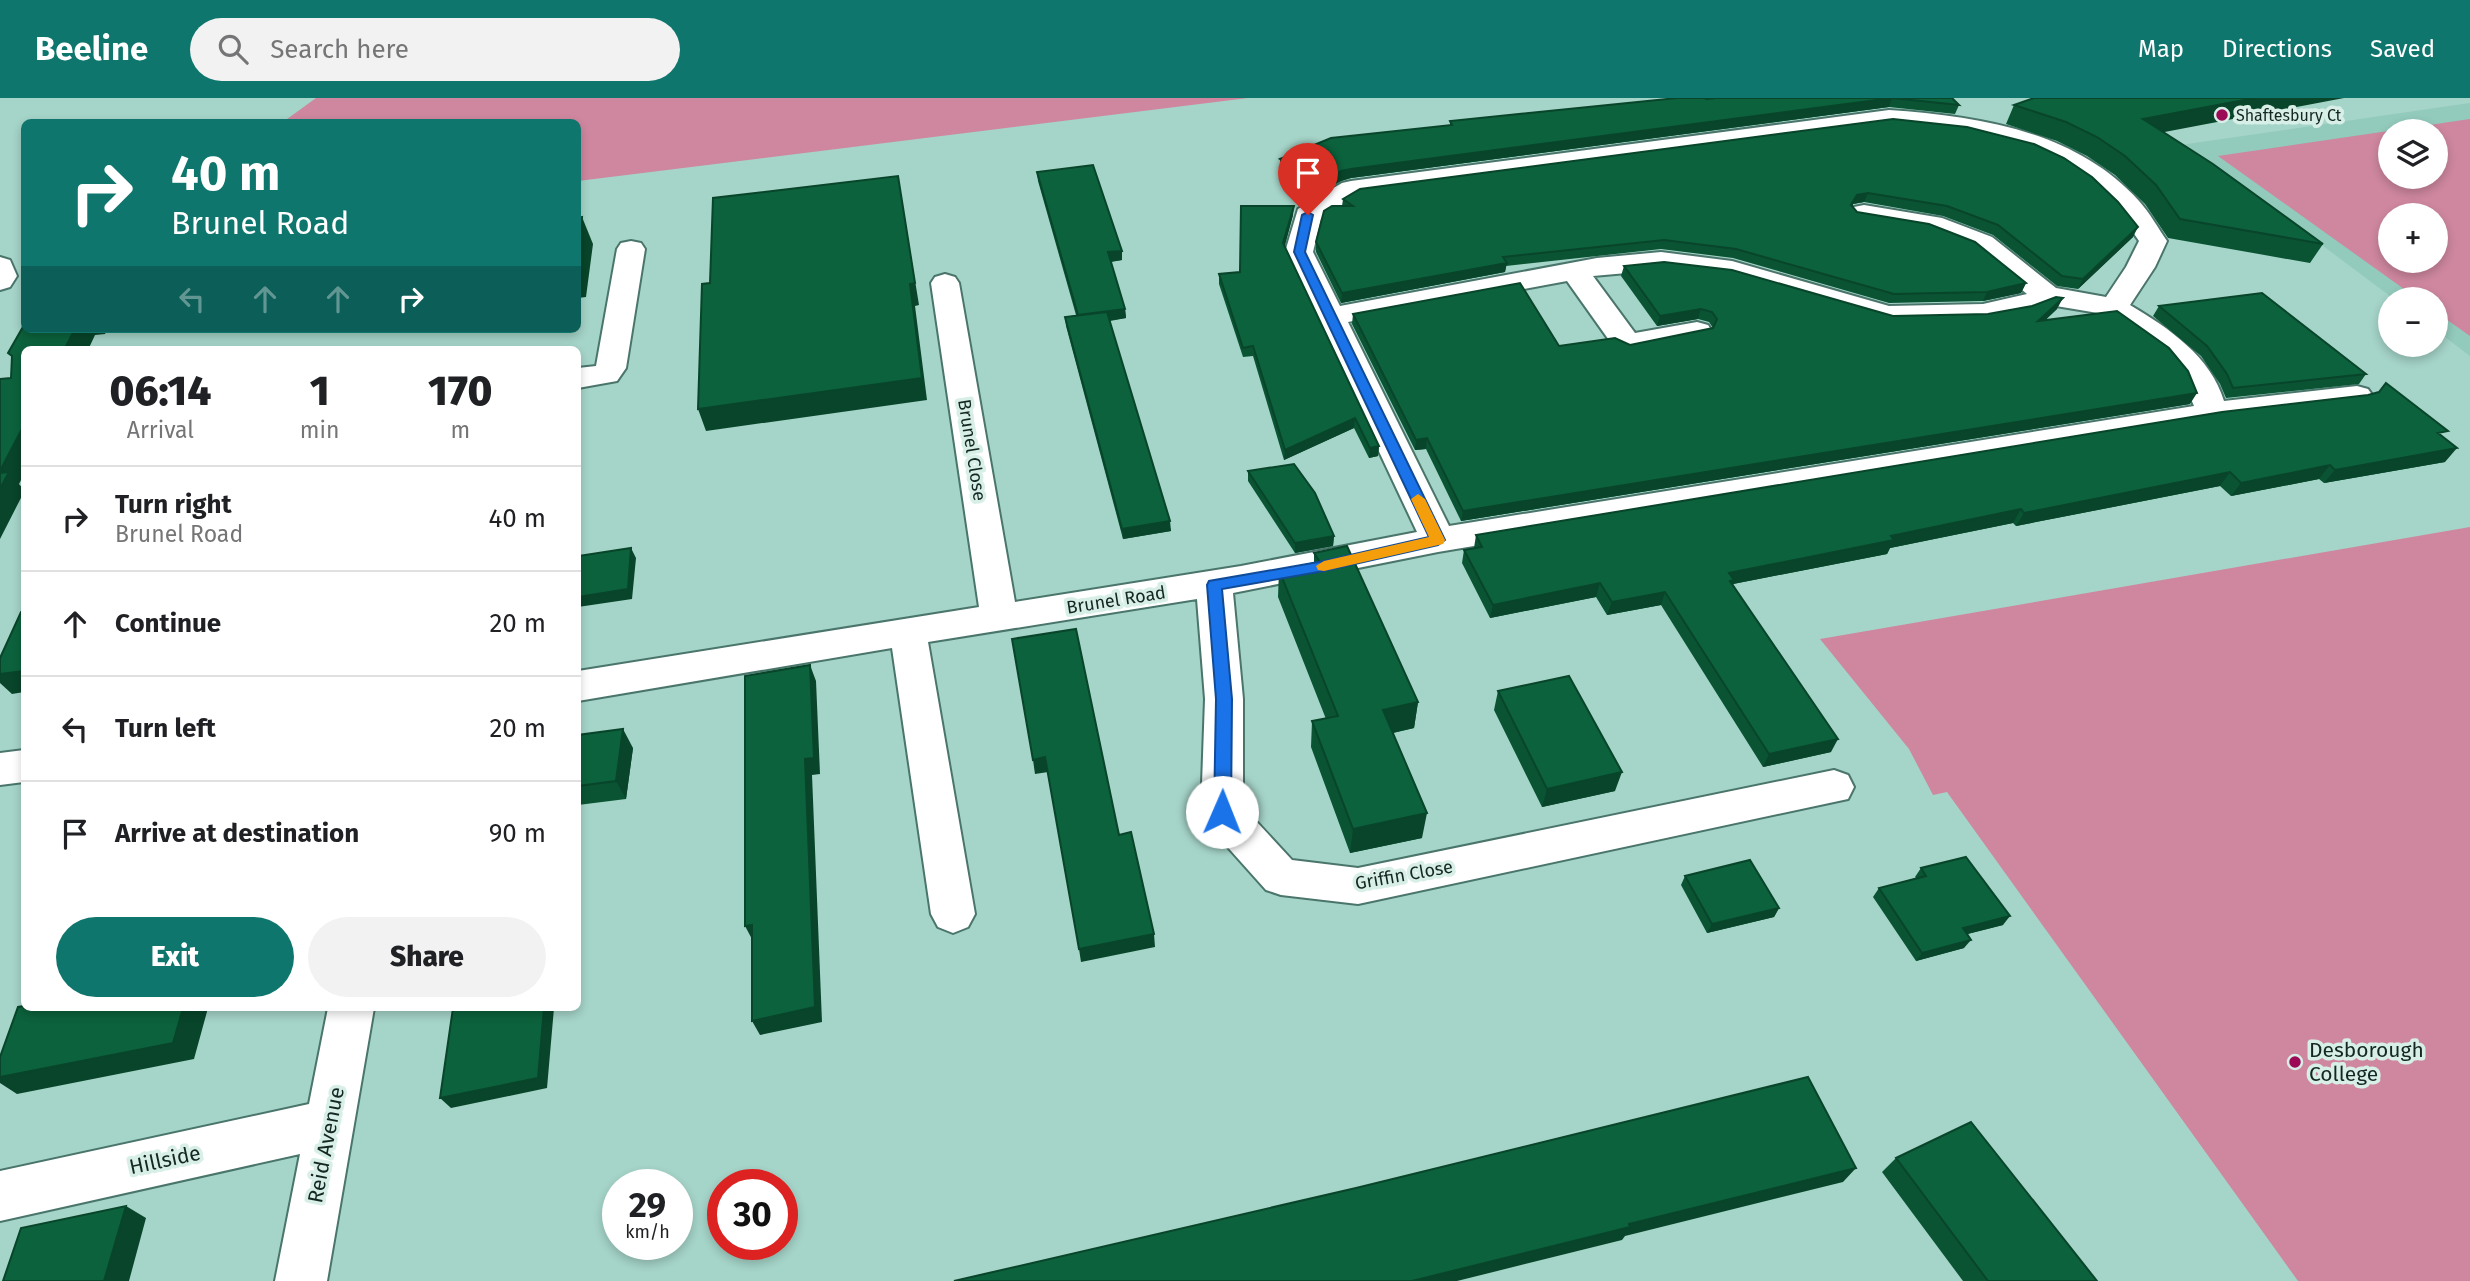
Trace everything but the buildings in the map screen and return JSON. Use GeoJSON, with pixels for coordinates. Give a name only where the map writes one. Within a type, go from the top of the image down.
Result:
{"type":"FeatureCollection","features":[{"type":"Feature","properties":{"kind":"street"},"geometry":{"type":"LineString","coordinates":[[1438,540],[1299,252],[1308,215],[1351,189],[1889,118],[1964,125],[2017,136],[2064,155],[2104,183],[2141,220],[2153,241],[2147,260],[2132,276],[2114,308]]}},
{"type":"Feature","properties":{"kind":"street"},"geometry":{"type":"LineString","coordinates":[[1864,213],[1932,224],[1982,243],[2047,296]]}},
{"type":"Feature","properties":{"kind":"street"},"geometry":{"type":"LineString","coordinates":[[581,378],[606,374],[611,368],[631,249]]}},
{"type":"Feature","properties":{"kind":"street"},"geometry":{"type":"LineString","coordinates":[[1329,317],[1574,271],[1661,261],[1732,270],[1888,315],[1983,313],[2026,305],[2047,296],[2114,308],[2145,326],[2182,356],[2208,393],[2212,413]]}},
{"type":"Feature","properties":{"kind":"street"},"geometry":{"type":"LineString","coordinates":[[0,266],[3,276],[0,281]]}},
{"type":"Feature","properties":{"kind":"street"},"geometry":{"type":"LineString","coordinates":[[1574,271],[1627,344],[1697,331]]}},
{"type":"Feature","properties":{"kind":"street","name":"Brunel Close"},"geometry":{"type":"LineString","coordinates":[[945,283],[999,618]]}},
{"type":"Feature","properties":{"kind":"street","name":"Brunel Road"},"geometry":{"type":"LineString","coordinates":[[581,686],[908,631],[1214,585],[1324,566],[1438,540],[2212,413],[2357,396]]}},
{"type":"Feature","properties":{"kind":"street","name":"Griffin Close"},"geometry":{"type":"LineString","coordinates":[[1214,585],[1224,699],[1222,812],[1281,877],[1358,886],[1834,787]]}},
{"type":"Feature","properties":{"kind":"street"},"geometry":{"type":"LineString","coordinates":[[908,631],[953,914]]}},
{"type":"Feature","properties":{"kind":"street"},"geometry":{"type":"LineString","coordinates":[[0,769],[21,766]]}},
{"type":"Feature","properties":{"kind":"street","name":"Reid Avenue"},"geometry":{"type":"LineString","coordinates":[[301,1281],[350,1011]]}},
{"type":"Feature","properties":{"kind":"street","name":"Hillside"},"geometry":{"type":"LineString","coordinates":[[0,1196],[331,1123]]}},
{"type":"Feature","properties":{"kind":"shaded area"},"geometry":{"type":"Polygon","coordinates":[[[316,98],[1248,98],[581,181],[581,119],[287,119],[316,98]]]}},
{"type":"Feature","properties":{"kind":"shaded area"},"geometry":{"type":"Polygon","coordinates":[[[2470,103],[2470,356],[2448,339],[2448,287],[2378,287],[2306,233],[2160,148],[2470,103]]]}},
{"type":"Feature","properties":{"kind":"shaded area"},"geometry":{"type":"Polygon","coordinates":[[[2470,119],[2470,336],[2448,320],[2448,287],[2401,287],[2382,273],[2448,273],[2448,203],[2378,203],[2378,270],[2218,156],[2378,133],[2378,189],[2448,189],[2448,122],[2470,119]]]}},
{"type":"Feature","properties":{"kind":"shaded area","name":"Desborough College"},"geometry":{"type":"Polygon","coordinates":[[[2470,527],[2470,1281],[2298,1281],[1947,792],[1933,795],[1909,749],[1820,639],[2470,527]]]}},
{"type":"Feature","properties":{"kind":"slow traffic"},"geometry":{"type":"LineString","coordinates":[[1324,566],[1438,540],[1418,499]]}},
{"type":"Feature","properties":{"kind":"place","name":"Shaftesbury Ct"},"geometry":{"type":"Point","coordinates":[2222,115]}},
{"type":"Feature","properties":{"kind":"place","name":"Desborough College"},"geometry":{"type":"Point","coordinates":[2295,1062]}},
{"type":"Feature","properties":{"kind":"route"},"geometry":{"type":"LineString","coordinates":[[1222,812],[1224,699],[1214,585],[1324,566],[1438,540],[1299,252],[1308,215]]}}]}
